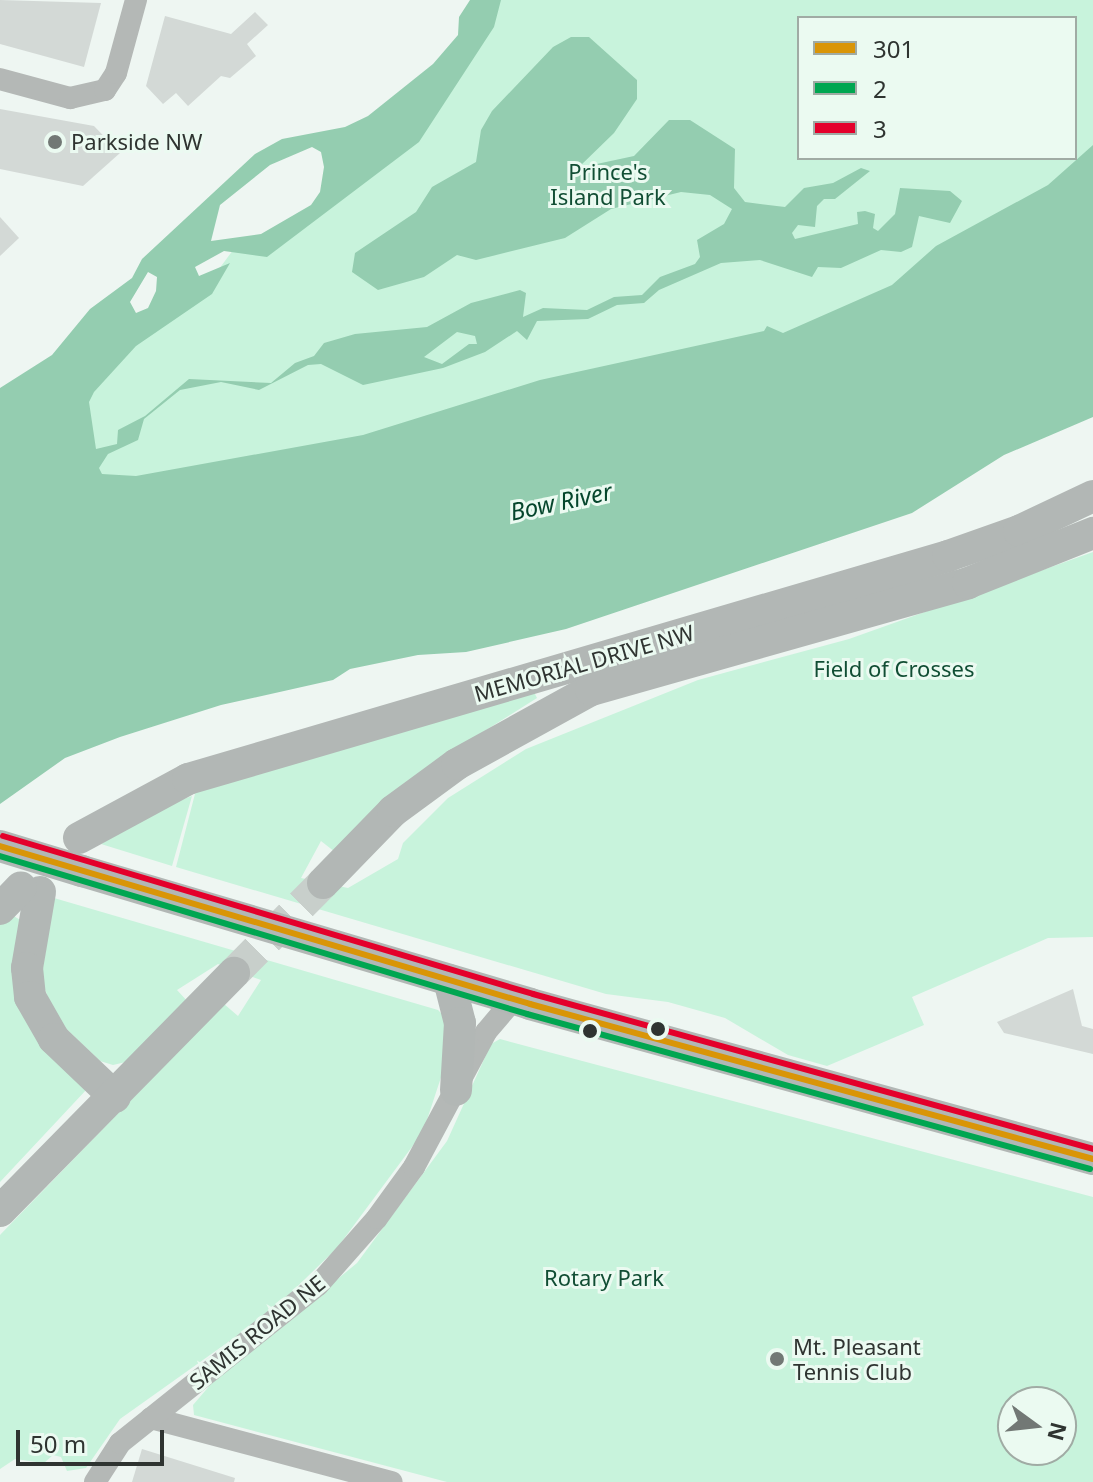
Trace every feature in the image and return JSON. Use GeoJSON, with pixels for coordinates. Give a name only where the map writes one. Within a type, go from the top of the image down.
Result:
{"type":"FeatureCollection","features":[{"type":"Feature","properties":{"kind":"main road","name":"MEMORIAL DRIVE NW"},"geometry":{"type":"LineString","coordinates":[[79,838],[188,779],[948,556],[1019,531],[1093,496]]}},
{"type":"Feature","properties":{"kind":"main road","name":"MEMORIAL DRIVE NW"},"geometry":{"type":"LineString","coordinates":[[323,883],[393,811],[457,764],[591,690],[968,583],[1093,533]]}},
{"type":"Feature","properties":{"kind":"main road"},"geometry":{"type":"LineString","coordinates":[[0,846],[514,999],[1093,1159]]}},
{"type":"Feature","properties":{"kind":"main road"},"geometry":{"type":"LineString","coordinates":[[21,896],[30,997],[54,1039],[115,1097]]}},
{"type":"Feature","properties":{"kind":"main road"},"geometry":{"type":"LineString","coordinates":[[0,1211],[234,973]]}},
{"type":"Feature","properties":{"kind":"main road"},"geometry":{"type":"LineString","coordinates":[[449,980],[460,1023],[456,1090]]}},
{"type":"Feature","properties":{"kind":"street"},"geometry":{"type":"LineString","coordinates":[[0,79],[70,98],[105,90],[116,73],[136,0]]}},
{"type":"Feature","properties":{"kind":"street","name":"SAMIS ROAD NE"},"geometry":{"type":"LineString","coordinates":[[95,1482],[120,1443],[318,1285],[414,1167],[486,1032],[514,999]]}},
{"type":"Feature","properties":{"kind":"street"},"geometry":{"type":"LineString","coordinates":[[151,1418],[392,1482]]}},
{"type":"Feature","properties":{"kind":"green space","name":"Prince's Island Park"},"geometry":{"type":"Polygon","coordinates":[[[484,0],[1093,0],[1093,161],[895,290],[783,339],[365,441],[134,486],[96,480],[83,401],[101,371],[196,300],[239,242],[289,228],[392,149],[484,0]]]}},
{"type":"Feature","properties":{"kind":"green space","name":"Field of Crosses"},"geometry":{"type":"Polygon","coordinates":[[[1093,552],[1093,937],[1048,938],[912,997],[924,1025],[827,1066],[788,1055],[725,1018],[668,1002],[606,994],[176,867],[196,790],[533,690],[537,698],[435,762],[335,852],[321,841],[301,878],[348,888],[398,859],[403,843],[448,798],[526,749],[698,680],[849,639],[1093,552]]]}},
{"type":"Feature","properties":{"kind":"green space"},"geometry":{"type":"Polygon","coordinates":[[[192,796],[172,866],[101,844],[164,806],[192,796]]]}},
{"type":"Feature","properties":{"kind":"green space"},"geometry":{"type":"Polygon","coordinates":[[[54,898],[438,1010],[444,1016],[447,1059],[423,1132],[337,1248],[272,1311],[120,1419],[86,1468],[67,1471],[61,1457],[53,1455],[44,1463],[15,1459],[0,1469],[0,1235],[224,1004],[238,1016],[261,980],[218,964],[177,990],[189,1003],[130,1061],[113,1065],[100,1061],[56,1019],[41,979],[54,898]]]}},
{"type":"Feature","properties":{"kind":"green space"},"geometry":{"type":"Polygon","coordinates":[[[12,915],[22,921],[14,958],[87,1089],[0,1182],[0,925],[12,915]]]}},
{"type":"Feature","properties":{"kind":"green space","name":"Rotary Park"},"geometry":{"type":"Polygon","coordinates":[[[500,1039],[1093,1197],[1093,1482],[447,1482],[194,1415],[193,1405],[211,1384],[357,1263],[447,1141],[491,1044],[500,1039]]]}},
{"type":"Feature","properties":{"kind":"water","name":"Bow River"},"geometry":{"type":"Polygon","coordinates":[[[470,0],[501,0],[494,27],[419,142],[267,257],[224,251],[195,267],[199,276],[230,263],[212,294],[136,346],[94,392],[89,402],[96,449],[117,444],[118,430],[145,416],[189,379],[271,383],[295,363],[314,356],[324,343],[355,334],[427,327],[471,303],[520,290],[526,293],[523,317],[543,308],[587,310],[614,297],[642,295],[660,277],[695,264],[700,257],[697,240],[724,224],[732,209],[710,195],[681,192],[611,209],[565,238],[476,260],[457,255],[424,277],[378,290],[352,272],[355,253],[416,212],[432,187],[476,162],[481,130],[492,111],[553,47],[571,37],[589,37],[637,80],[637,99],[614,133],[578,168],[634,156],[669,120],[690,120],[735,149],[734,188],[745,202],[785,207],[804,188],[833,183],[861,168],[870,171],[835,199],[824,199],[817,206],[815,227],[798,225],[792,233],[795,239],[858,224],[857,212],[865,211],[875,214],[873,228],[878,231],[895,214],[900,188],[950,191],[962,201],[950,223],[919,216],[912,247],[901,252],[881,250],[841,268],[818,267],[812,277],[760,260],[721,263],[659,290],[644,303],[617,305],[588,319],[537,321],[527,340],[517,331],[485,352],[443,368],[363,385],[321,364],[308,365],[259,390],[221,382],[180,390],[144,419],[138,440],[108,454],[99,468],[102,474],[136,476],[363,435],[540,380],[764,331],[767,326],[783,333],[892,285],[936,246],[1048,185],[1093,145],[1093,417],[1004,455],[912,513],[566,629],[466,652],[418,655],[350,669],[333,680],[221,705],[120,737],[65,758],[0,804],[0,388],[52,355],[90,309],[132,278],[142,259],[255,154],[282,139],[345,127],[368,116],[433,64],[458,35],[459,17],[470,0]],[[312,147],[270,165],[220,205],[211,241],[261,234],[311,205],[320,192],[324,167],[321,152],[312,147]],[[148,272],[130,302],[136,313],[148,308],[156,291],[157,277],[148,272]],[[457,332],[424,357],[442,364],[469,344],[477,344],[475,336],[457,332]]]}},
{"type":"Feature","properties":{"kind":"building"},"geometry":{"type":"Polygon","coordinates":[[[0,0],[101,3],[84,67],[0,44],[0,0]]]}},
{"type":"Feature","properties":{"kind":"building"},"geometry":{"type":"Polygon","coordinates":[[[255,12],[268,25],[247,44],[256,56],[230,78],[221,76],[188,106],[176,93],[163,104],[146,86],[165,16],[231,34],[255,12]]]}},
{"type":"Feature","properties":{"kind":"building","name":"Parkside NW"},"geometry":{"type":"Polygon","coordinates":[[[0,109],[94,126],[120,153],[83,186],[0,169],[0,109]]]}},
{"type":"Feature","properties":{"kind":"building"},"geometry":{"type":"Polygon","coordinates":[[[0,217],[19,238],[0,256],[0,217]]]}},
{"type":"Feature","properties":{"kind":"building"},"geometry":{"type":"Polygon","coordinates":[[[1073,989],[1082,1026],[1093,1029],[1093,1054],[1004,1033],[997,1022],[1073,989]]]}},
{"type":"Feature","properties":{"kind":"building"},"geometry":{"type":"Polygon","coordinates":[[[142,1449],[235,1478],[234,1482],[132,1482],[142,1449]]]}},
{"type":"Feature","properties":{"kind":"tunnel"},"geometry":{"type":"LineString","coordinates":[[234,973],[323,883]]}},
{"type":"Feature","properties":{"kind":"transit line","name":"3"},"geometry":{"type":"LineString","coordinates":[[3,836],[533,994],[1093,1149]]}},
{"type":"Feature","properties":{"kind":"transit line","name":"301"},"geometry":{"type":"LineString","coordinates":[[0,846],[530,1004],[1093,1159]]}},
{"type":"Feature","properties":{"kind":"transit line","name":"2"},"geometry":{"type":"LineString","coordinates":[[0,856],[527,1014],[1090,1169]]}},
{"type":"Feature","properties":{"kind":"place","name":"Parkside NW"},"geometry":{"type":"Point","coordinates":[55,142]}},
{"type":"Feature","properties":{"kind":"place","name":"Mt. Pleasant Tennis Club"},"geometry":{"type":"Point","coordinates":[777,1359]}}]}
